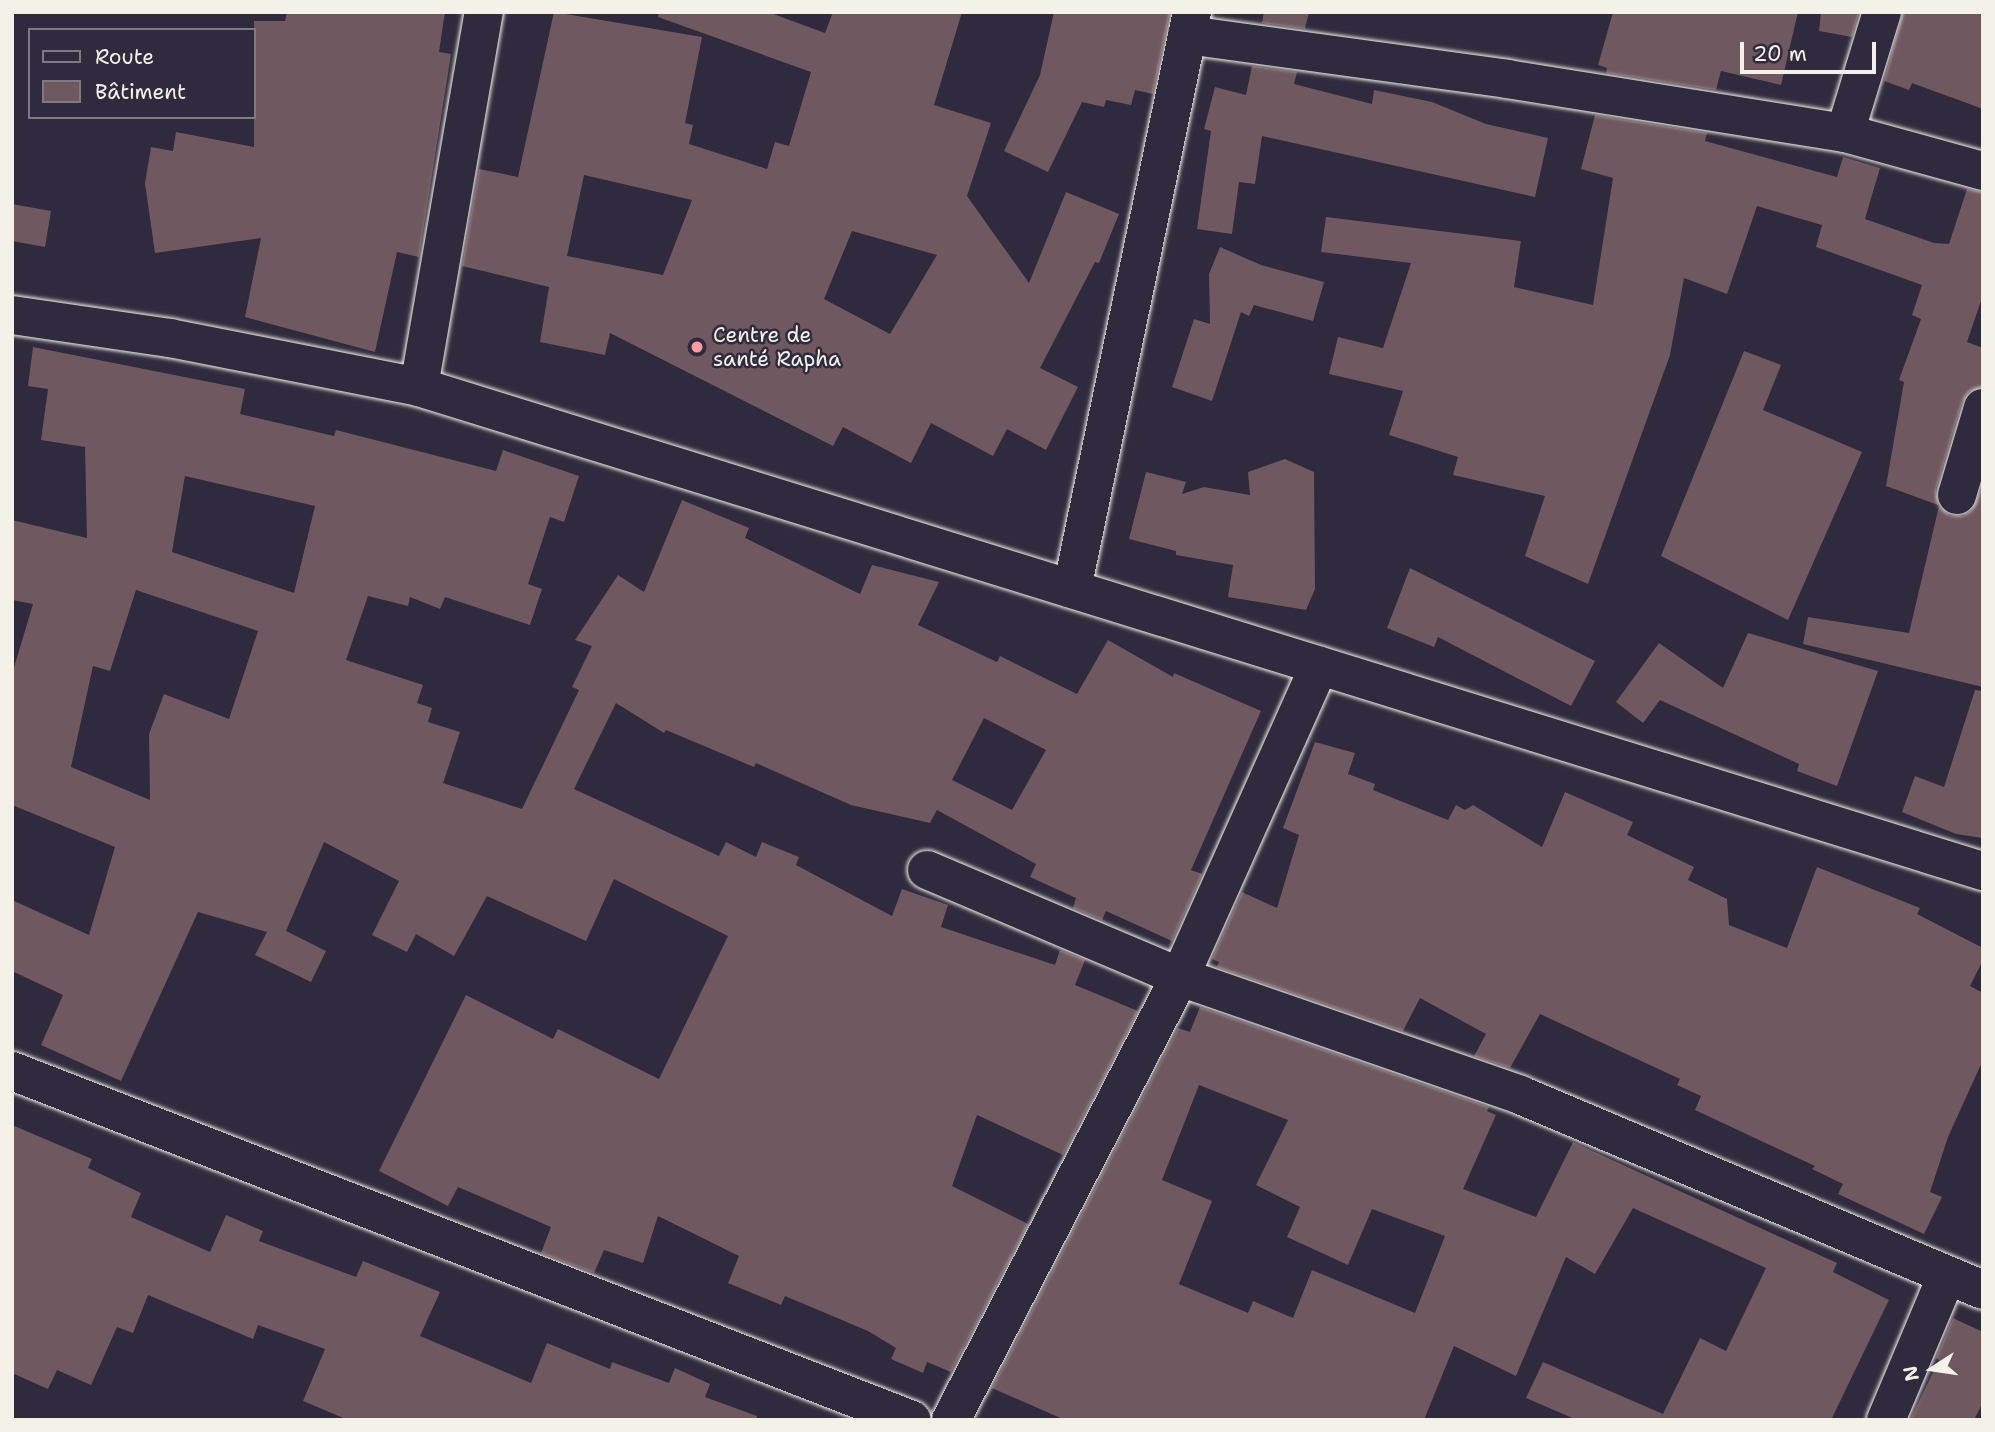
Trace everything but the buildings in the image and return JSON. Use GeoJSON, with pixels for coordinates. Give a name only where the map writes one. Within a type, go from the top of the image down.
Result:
{"type":"FeatureCollection","features":[{"type":"Feature","properties":{"kind":"street"},"geometry":{"type":"LineString","coordinates":[[419,387],[484,12]]}},
{"type":"Feature","properties":{"kind":"street"},"geometry":{"type":"LineString","coordinates":[[1845,133],[1882,12]]}},
{"type":"Feature","properties":{"kind":"street"},"geometry":{"type":"LineString","coordinates":[[1072,589],[1189,24],[1507,79],[1845,133],[1983,171]]}},
{"type":"Feature","properties":{"kind":"street"},"geometry":{"type":"LineString","coordinates":[[12,315],[170,338],[419,387],[1983,871]]}},
{"type":"Feature","properties":{"kind":"street"},"geometry":{"type":"LineString","coordinates":[[1958,495],[1983,408]]}},
{"type":"Feature","properties":{"kind":"street"},"geometry":{"type":"LineString","coordinates":[[951,1420],[1180,976],[1320,666]]}},
{"type":"Feature","properties":{"kind":"street"},"geometry":{"type":"LineString","coordinates":[[927,870],[1180,976],[1520,1095],[1971,1277],[1886,1420]]}},
{"type":"Feature","properties":{"kind":"street"},"geometry":{"type":"LineString","coordinates":[[12,1071],[912,1420]]}},
{"type":"Feature","properties":{"kind":"place","name":"Centre de santé Rapha"},"geometry":{"type":"Point","coordinates":[697,347]}}]}
